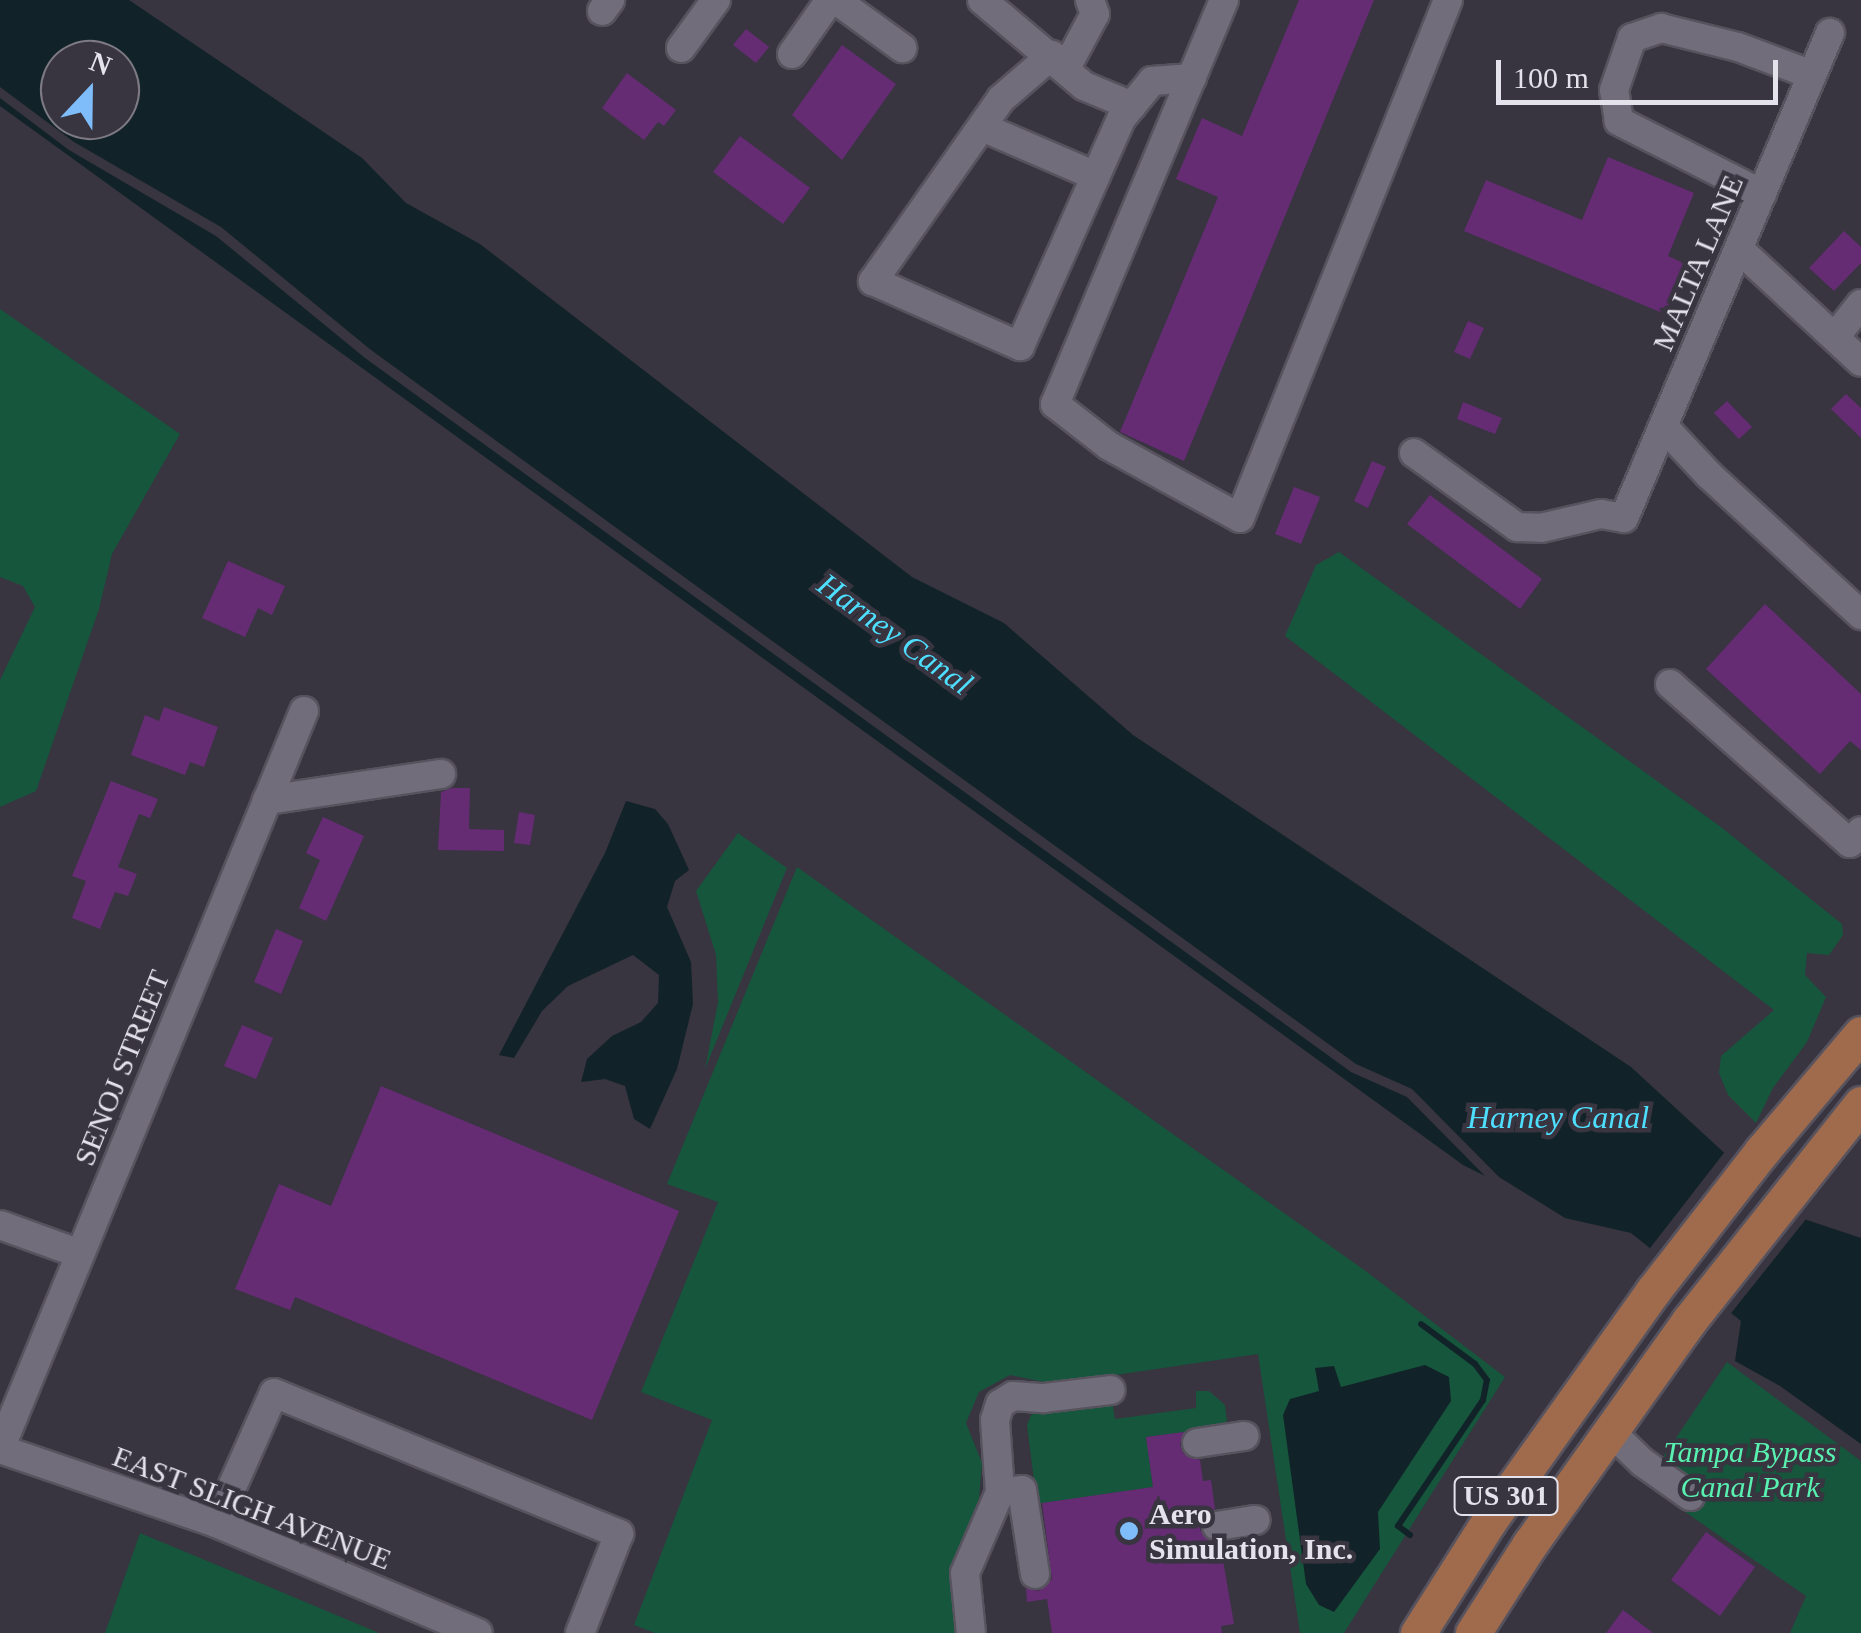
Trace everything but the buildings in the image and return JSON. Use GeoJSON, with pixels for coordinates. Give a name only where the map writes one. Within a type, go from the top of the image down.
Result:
{"type":"FeatureCollection","features":[{"type":"Feature","properties":{"kind":"main road","name":"US 301"},"geometry":{"type":"LineString","coordinates":[[1473,1633],[1609,1430],[1671,1305],[1762,1151],[1861,1034]]}},
{"type":"Feature","properties":{"kind":"main road","name":"US 301"},"geometry":{"type":"LineString","coordinates":[[1418,1633],[1489,1521],[1671,1305],[1798,1180],[1861,1104]]}},
{"type":"Feature","properties":{"kind":"street"},"geometry":{"type":"LineString","coordinates":[[681,48],[716,0]]}},
{"type":"Feature","properties":{"kind":"street"},"geometry":{"type":"LineString","coordinates":[[792,54],[833,0],[902,48]]}},
{"type":"Feature","properties":{"kind":"street"},"geometry":{"type":"LineString","coordinates":[[983,0],[1084,86],[1132,106]]}},
{"type":"Feature","properties":{"kind":"street"},"geometry":{"type":"LineString","coordinates":[[1090,0],[1095,14],[1059,62],[1001,98],[872,281],[1020,346],[1121,119],[1152,81],[1192,78]]}},
{"type":"Feature","properties":{"kind":"street"},"geometry":{"type":"LineString","coordinates":[[1224,0],[1056,404],[1110,446],[1240,518],[1448,0]]}},
{"type":"Feature","properties":{"kind":"street"},"geometry":{"type":"LineString","coordinates":[[1762,194],[1618,121],[1614,90],[1632,38],[1661,28],[1738,47],[1812,76]]}},
{"type":"Feature","properties":{"kind":"street","name":"MALTA LANE"},"geometry":{"type":"LineString","coordinates":[[1414,453],[1517,526],[1541,528],[1601,514],[1624,518],[1830,33]]}},
{"type":"Feature","properties":{"kind":"street"},"geometry":{"type":"LineString","coordinates":[[982,127],[1096,176]]}},
{"type":"Feature","properties":{"kind":"street"},"geometry":{"type":"LineString","coordinates":[[1739,250],[1861,362]]}},
{"type":"Feature","properties":{"kind":"street"},"geometry":{"type":"LineString","coordinates":[[1834,337],[1861,304]]}},
{"type":"Feature","properties":{"kind":"street"},"geometry":{"type":"LineString","coordinates":[[1664,427],[1709,475],[1861,615]]}},
{"type":"Feature","properties":{"kind":"street"},"geometry":{"type":"LineString","coordinates":[[1670,684],[1850,843],[1861,831]]}},
{"type":"Feature","properties":{"kind":"street","name":"SENOJ STREET"},"geometry":{"type":"LineString","coordinates":[[0,1449],[304,711]]}},
{"type":"Feature","properties":{"kind":"street"},"geometry":{"type":"LineString","coordinates":[[268,800],[441,774]]}},
{"type":"Feature","properties":{"kind":"street"},"geometry":{"type":"LineString","coordinates":[[0,1225],[80,1254]]}},
{"type":"Feature","properties":{"kind":"street"},"geometry":{"type":"LineString","coordinates":[[971,1633],[965,1572],[1000,1492],[995,1420],[1000,1404],[1013,1396],[1044,1398],[1111,1390]]}},
{"type":"Feature","properties":{"kind":"street"},"geometry":{"type":"LineString","coordinates":[[216,1523],[274,1393],[618,1534],[580,1633]]}},
{"type":"Feature","properties":{"kind":"street"},"geometry":{"type":"LineString","coordinates":[[1609,1430],[1642,1462],[1690,1496]]}},
{"type":"Feature","properties":{"kind":"street"},"geometry":{"type":"LineString","coordinates":[[1197,1443],[1244,1436]]}},
{"type":"Feature","properties":{"kind":"street","name":"EAST SLIGH AVENUE"},"geometry":{"type":"LineString","coordinates":[[0,1449],[216,1523],[478,1633]]}},
{"type":"Feature","properties":{"kind":"street"},"geometry":{"type":"LineString","coordinates":[[1000,1492],[1022,1490],[1036,1574]]}},
{"type":"Feature","properties":{"kind":"street"},"geometry":{"type":"LineString","coordinates":[[1217,1526],[1256,1520]]}},
{"type":"Feature","properties":{"kind":"green space"},"geometry":{"type":"Polygon","coordinates":[[[0,309],[180,434],[112,554],[99,609],[36,791],[0,807],[0,680],[35,607],[23,586],[0,577],[0,309]]]}},
{"type":"Feature","properties":{"kind":"green space"},"geometry":{"type":"Polygon","coordinates":[[[1339,552],[1721,827],[1842,924],[1843,935],[1829,955],[1807,953],[1805,975],[1826,997],[1807,1042],[1773,1088],[1756,1123],[1728,1095],[1719,1073],[1721,1056],[1774,1010],[1285,636],[1316,565],[1339,552]]]}},
{"type":"Feature","properties":{"kind":"green space"},"geometry":{"type":"Polygon","coordinates":[[[738,833],[787,868],[705,1069],[718,1002],[716,955],[696,891],[738,833]]]}},
{"type":"Feature","properties":{"kind":"green space"},"geometry":{"type":"Polygon","coordinates":[[[797,867],[1367,1272],[1505,1377],[1344,1633],[1300,1633],[1258,1354],[1054,1384],[1010,1375],[979,1392],[966,1423],[982,1463],[979,1499],[956,1554],[952,1575],[958,1633],[655,1633],[634,1625],[712,1420],[641,1392],[718,1202],[667,1184],[797,867]]]}},
{"type":"Feature","properties":{"kind":"green space","name":"Tampa Bypass Canal Park"},"geometry":{"type":"Polygon","coordinates":[[[1727,1362],[1861,1461],[1861,1633],[1790,1633],[1806,1596],[1645,1484],[1727,1362]]]}},
{"type":"Feature","properties":{"kind":"green space"},"geometry":{"type":"Polygon","coordinates":[[[1196,1391],[1209,1391],[1225,1405],[1227,1421],[1217,1428],[1146,1437],[1153,1487],[1037,1504],[1027,1425],[1031,1415],[1042,1408],[1112,1400],[1115,1419],[1196,1408],[1196,1391]]]}},
{"type":"Feature","properties":{"kind":"green space"},"geometry":{"type":"Polygon","coordinates":[[[140,1533],[272,1588],[379,1633],[105,1633],[140,1533]]]}},
{"type":"Feature","properties":{"kind":"water","name":"Harney Canal"},"geometry":{"type":"Polygon","coordinates":[[[0,0],[129,0],[362,158],[406,203],[480,244],[912,577],[1004,623],[1133,735],[1631,1067],[1756,1182],[1804,1219],[1861,1238],[1861,1444],[1780,1386],[1735,1361],[1741,1321],[1631,1233],[1565,1218],[1499,1177],[1412,1089],[1356,1064],[371,350],[221,227],[71,140],[140,140],[140,40],[40,40],[40,117],[0,87],[0,0]]]}},
{"type":"Feature","properties":{"kind":"water"},"geometry":{"type":"Polygon","coordinates":[[[0,98],[40,128],[40,135],[0,106],[0,98]]]}},
{"type":"Feature","properties":{"kind":"water"},"geometry":{"type":"Polygon","coordinates":[[[47,140],[56,140],[216,236],[365,358],[1351,1072],[1407,1097],[1485,1176],[1463,1165],[47,140]]]}},
{"type":"Feature","properties":{"kind":"water"},"geometry":{"type":"Polygon","coordinates":[[[626,801],[655,809],[668,824],[689,870],[675,881],[667,907],[691,962],[693,1004],[677,1069],[650,1129],[634,1119],[625,1086],[605,1079],[581,1082],[587,1059],[612,1036],[641,1022],[658,1003],[659,975],[633,955],[568,986],[542,1011],[514,1058],[499,1055],[605,853],[626,801]]]}},
{"type":"Feature","properties":{"kind":"water"},"geometry":{"type":"Polygon","coordinates":[[[1425,1365],[1449,1377],[1451,1401],[1378,1512],[1380,1549],[1334,1612],[1319,1605],[1306,1584],[1283,1415],[1290,1399],[1319,1391],[1315,1368],[1334,1366],[1341,1387],[1425,1365]]]}},
{"type":"Feature","properties":{"kind":"pier"},"geometry":{"type":"Polygon","coordinates":[[[1727,1149],[1758,1178],[1795,1179],[1813,1200],[1810,1214],[1728,1317],[1647,1252],[1727,1149]]]}},
{"type":"Feature","properties":{"kind":"waterway"},"geometry":{"type":"LineString","coordinates":[[1410,1535],[1398,1526],[1483,1400],[1487,1380],[1475,1364],[1421,1324]]}},
{"type":"Feature","properties":{"kind":"place","name":"Aero Simulation, Inc."},"geometry":{"type":"Point","coordinates":[1129,1531]}}]}
